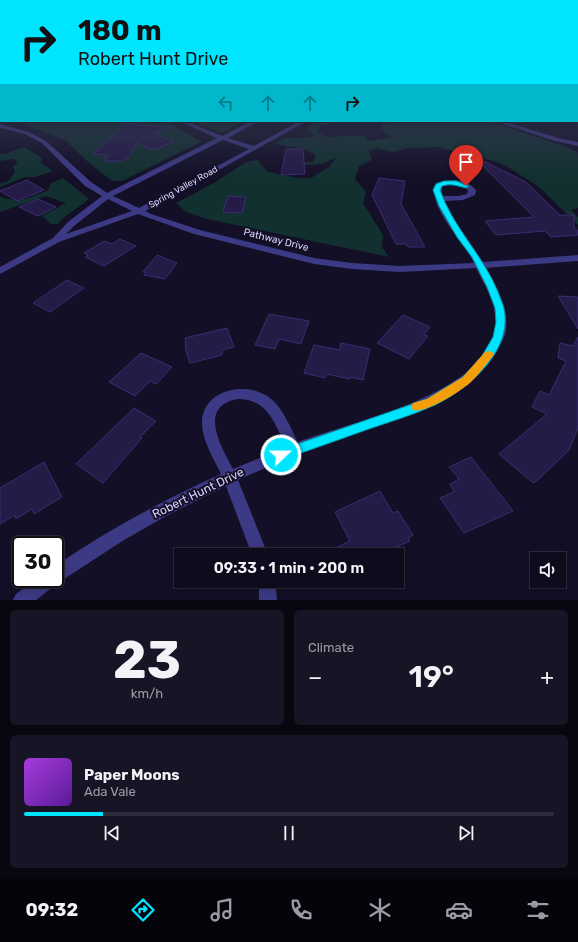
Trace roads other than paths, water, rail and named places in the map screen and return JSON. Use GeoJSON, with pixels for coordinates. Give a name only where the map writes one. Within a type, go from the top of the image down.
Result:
{"type":"FeatureCollection","features":[{"type":"Feature","properties":{"kind":"street"},"geometry":{"type":"LineString","coordinates":[[185,123],[194,128],[254,148]]}},
{"type":"Feature","properties":{"kind":"street","name":"Spring Valley Road"},"geometry":{"type":"LineString","coordinates":[[56,240],[71,224],[107,196],[252,123]]}},
{"type":"Feature","properties":{"kind":"street","name":"Spring Valley Road"},"geometry":{"type":"LineString","coordinates":[[0,271],[56,240],[92,229],[138,211],[175,194],[300,123]]}},
{"type":"Feature","properties":{"kind":"street"},"geometry":{"type":"LineString","coordinates":[[503,123],[557,140],[578,144]]}},
{"type":"Feature","properties":{"kind":"street","name":"Pathway Drive"},"geometry":{"type":"LineString","coordinates":[[0,126],[27,133],[44,142],[88,184],[107,196],[138,211],[166,223],[197,232],[314,261],[352,266],[400,269],[578,258]]}},
{"type":"Feature","properties":{"kind":"street","name":"Robert Hunt Drive"},"geometry":{"type":"LineString","coordinates":[[64,570],[156,512],[230,477],[294,449],[431,402],[467,380],[486,359],[498,338],[501,322],[500,308],[476,257],[461,237],[442,206],[440,198]]}},
{"type":"Feature","properties":{"kind":"street"},"geometry":{"type":"LineString","coordinates":[[257,548],[230,477],[210,434],[210,414],[213,406],[230,395],[250,394],[265,402],[277,417],[294,449]]}},
{"type":"Feature","properties":{"kind":"street"},"geometry":{"type":"LineString","coordinates":[[22,600],[39,588]]}},
{"type":"Feature","properties":{"kind":"street"},"geometry":{"type":"LineString","coordinates":[[267,588],[268,600]]}}]}
